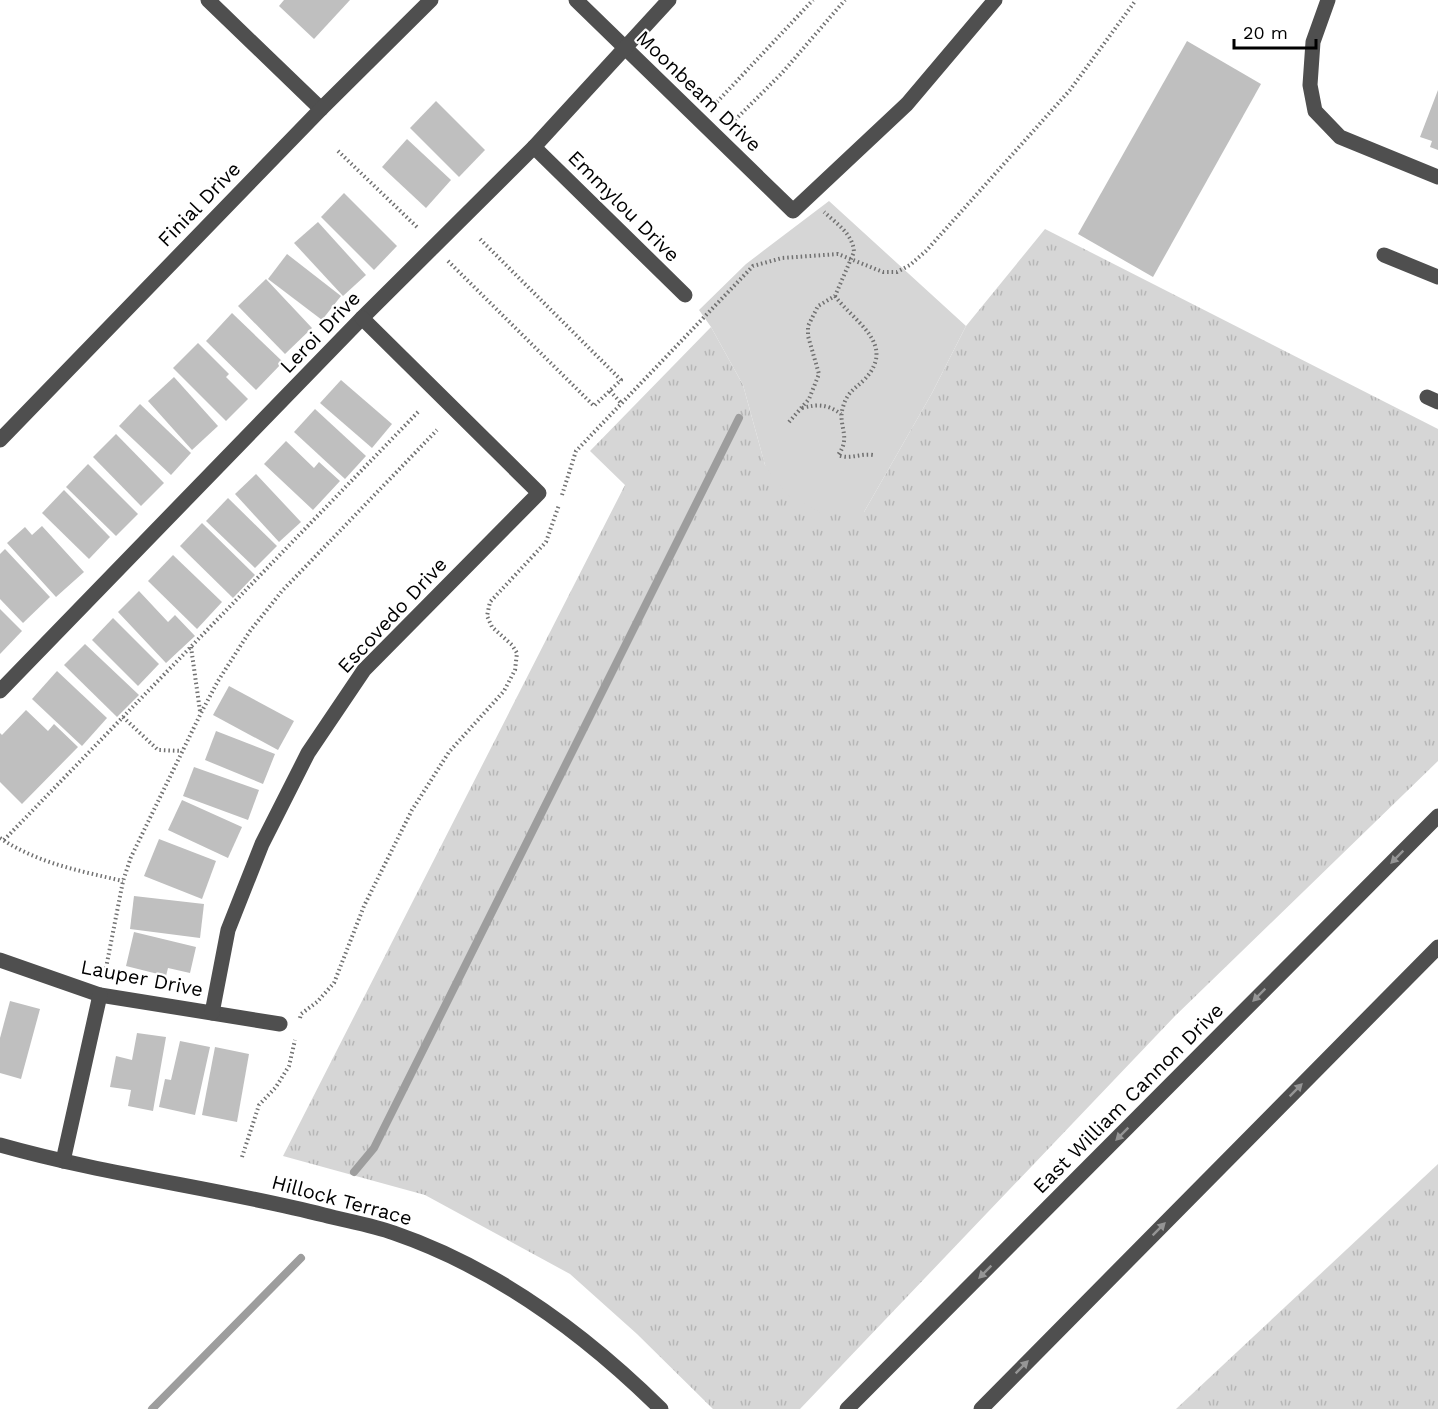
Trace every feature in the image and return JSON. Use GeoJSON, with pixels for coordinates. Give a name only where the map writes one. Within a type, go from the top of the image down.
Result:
{"type":"FeatureCollection","features":[{"type":"Feature","properties":{"kind":"street"},"geometry":{"type":"LineString","coordinates":[[207,0],[321,109]]}},
{"type":"Feature","properties":{"kind":"street","name":"Finial Drive"},"geometry":{"type":"LineString","coordinates":[[0,440],[321,109],[431,0]]}},
{"type":"Feature","properties":{"kind":"street","name":"Moonbeam Drive"},"geometry":{"type":"LineString","coordinates":[[576,0],[793,211],[907,104],[994,0]]}},
{"type":"Feature","properties":{"kind":"street","name":"Leroi Drive"},"geometry":{"type":"LineString","coordinates":[[0,691],[362,318],[534,147],[669,0]]}},
{"type":"Feature","properties":{"kind":"street"},"geometry":{"type":"LineString","coordinates":[[1328,0],[1312,42],[1310,85],[1315,111],[1340,137],[1438,177]]}},
{"type":"Feature","properties":{"kind":"street","name":"Emmylou Drive"},"geometry":{"type":"LineString","coordinates":[[534,147],[685,296]]}},
{"type":"Feature","properties":{"kind":"street"},"geometry":{"type":"LineString","coordinates":[[1384,255],[1438,277]]}},
{"type":"Feature","properties":{"kind":"street","name":"Escovedo Drive"},"geometry":{"type":"LineString","coordinates":[[213,1013],[228,930],[262,844],[308,753],[364,670],[539,493],[362,318]]}},
{"type":"Feature","properties":{"kind":"street","name":"East William Cannon Drive"},"geometry":{"type":"LineString","coordinates":[[847,1409],[1438,816]]}},
{"type":"Feature","properties":{"kind":"street"},"geometry":{"type":"LineString","coordinates":[[981,1409],[1438,947]]}},
{"type":"Feature","properties":{"kind":"street","name":"Lauper Drive"},"geometry":{"type":"LineString","coordinates":[[0,960],[100,995],[280,1024]]}},
{"type":"Feature","properties":{"kind":"street"},"geometry":{"type":"LineString","coordinates":[[63,1161],[100,995]]}},
{"type":"Feature","properties":{"kind":"street","name":"Hillock Terrace"},"geometry":{"type":"LineString","coordinates":[[0,1144],[63,1161],[273,1202],[394,1232],[460,1260],[538,1305],[624,1372],[661,1409]]}},
{"type":"Feature","properties":{"kind":"path"},"geometry":{"type":"LineString","coordinates":[[717,102],[813,0]]}},
{"type":"Feature","properties":{"kind":"path"},"geometry":{"type":"LineString","coordinates":[[735,120],[782,73],[845,0]]}},
{"type":"Feature","properties":{"kind":"path"},"geometry":{"type":"LineString","coordinates":[[298,1024],[301,1014],[317,1002],[334,983],[364,906],[412,810],[449,752],[504,691],[510,681],[515,670],[517,653],[512,645],[492,627],[487,616],[489,602],[546,542],[576,452],[753,266],[782,258],[838,254],[883,272],[897,272],[910,266],[1070,90],[1136,0]]}},
{"type":"Feature","properties":{"kind":"path"},"geometry":{"type":"LineString","coordinates":[[338,151],[418,228]]}},
{"type":"Feature","properties":{"kind":"path"},"geometry":{"type":"LineString","coordinates":[[789,422],[802,408],[816,386],[819,374],[808,336],[808,326],[818,306],[835,296],[854,252],[854,245],[848,234],[823,211]]}},
{"type":"Feature","properties":{"kind":"path"},"geometry":{"type":"LineString","coordinates":[[444,254],[450,265],[594,406],[621,380],[478,237]]}},
{"type":"Feature","properties":{"kind":"path"},"geometry":{"type":"LineString","coordinates":[[835,296],[872,337],[877,355],[871,372],[850,391],[844,403],[841,414],[845,434],[844,443],[838,455],[846,459],[861,454],[873,455]]}},
{"type":"Feature","properties":{"kind":"path"},"geometry":{"type":"LineString","coordinates":[[610,391],[621,403]]}},
{"type":"Feature","properties":{"kind":"path"},"geometry":{"type":"LineString","coordinates":[[802,408],[817,404],[826,405],[841,414]]}},
{"type":"Feature","properties":{"kind":"path"},"geometry":{"type":"LineString","coordinates":[[123,882],[57,866],[2,839],[419,411]]}},
{"type":"Feature","properties":{"kind":"path"},"geometry":{"type":"LineString","coordinates":[[106,968],[123,882],[131,857],[218,681],[250,631],[282,591],[437,429]]}},
{"type":"Feature","properties":{"kind":"path"},"geometry":{"type":"LineString","coordinates":[[191,646],[201,713]]}},
{"type":"Feature","properties":{"kind":"path"},"geometry":{"type":"LineString","coordinates":[[123,717],[158,750],[182,750]]}},
{"type":"Feature","properties":{"kind":"path"},"geometry":{"type":"LineString","coordinates":[[242,1157],[259,1105],[276,1087],[289,1066],[296,1035]]}},
{"type":"Feature","properties":{"kind":"green space"},"geometry":{"type":"Polygon","coordinates":[[[829,201],[966,326],[932,393],[864,512],[821,513],[786,494],[765,465],[743,385],[699,310],[746,264],[829,201]]]}},
{"type":"Feature","properties":{"kind":"green space"},"geometry":{"type":"Polygon","coordinates":[[[1045,229],[1438,429],[1438,761],[1175,1016],[800,1409],[713,1409],[637,1334],[570,1274],[425,1195],[283,1156],[625,485],[590,451],[711,327],[743,385],[765,465],[864,512],[932,393],[966,326],[1045,229]]]}},
{"type":"Feature","properties":{"kind":"green space"},"geometry":{"type":"Polygon","coordinates":[[[1438,1164],[1438,1409],[1176,1409],[1438,1164]]]}},
{"type":"Feature","properties":{"kind":"building"},"geometry":{"type":"Polygon","coordinates":[[[284,0],[350,0],[314,39],[279,6],[284,0]]]}},
{"type":"Feature","properties":{"kind":"building"},"geometry":{"type":"Polygon","coordinates":[[[1187,41],[1261,84],[1153,277],[1078,234],[1187,41]]]}},
{"type":"Feature","properties":{"kind":"building"},"geometry":{"type":"Polygon","coordinates":[[[1438,90],[1438,150],[1430,147],[1432,141],[1420,137],[1438,90]]]}},
{"type":"Feature","properties":{"kind":"building"},"geometry":{"type":"Polygon","coordinates":[[[436,101],[485,150],[459,177],[410,128],[436,101]]]}},
{"type":"Feature","properties":{"kind":"building"},"geometry":{"type":"Polygon","coordinates":[[[407,139],[451,180],[426,208],[382,167],[407,139]]]}},
{"type":"Feature","properties":{"kind":"building"},"geometry":{"type":"Polygon","coordinates":[[[344,193],[397,246],[374,270],[321,217],[344,193]]]}},
{"type":"Feature","properties":{"kind":"building"},"geometry":{"type":"Polygon","coordinates":[[[318,222],[366,275],[343,296],[294,243],[318,222]]]}},
{"type":"Feature","properties":{"kind":"building"},"geometry":{"type":"Polygon","coordinates":[[[287,254],[341,296],[322,320],[268,279],[287,254]]]}},
{"type":"Feature","properties":{"kind":"building"},"geometry":{"type":"Polygon","coordinates":[[[266,279],[312,328],[285,354],[238,306],[266,279]]]}},
{"type":"Feature","properties":{"kind":"building"},"geometry":{"type":"Polygon","coordinates":[[[232,313],[283,362],[256,390],[206,341],[232,313]]]}},
{"type":"Feature","properties":{"kind":"building"},"geometry":{"type":"Polygon","coordinates":[[[198,343],[229,374],[226,377],[248,399],[226,421],[173,368],[198,343]]]}},
{"type":"Feature","properties":{"kind":"building"},"geometry":{"type":"Polygon","coordinates":[[[174,377],[218,426],[192,450],[148,401],[174,377]]]}},
{"type":"Feature","properties":{"kind":"building"},"geometry":{"type":"Polygon","coordinates":[[[341,380],[392,424],[372,448],[320,403],[341,380]]]}},
{"type":"Feature","properties":{"kind":"building"},"geometry":{"type":"Polygon","coordinates":[[[140,404],[191,453],[171,475],[119,426],[140,404]]]}},
{"type":"Feature","properties":{"kind":"building"},"geometry":{"type":"Polygon","coordinates":[[[315,409],[366,456],[345,479],[294,432],[315,409]]]}},
{"type":"Feature","properties":{"kind":"building"},"geometry":{"type":"Polygon","coordinates":[[[116,434],[164,483],[141,506],[93,457],[116,434]]]}},
{"type":"Feature","properties":{"kind":"building"},"geometry":{"type":"Polygon","coordinates":[[[286,441],[314,468],[319,462],[340,481],[313,510],[264,464],[286,441]]]}},
{"type":"Feature","properties":{"kind":"building"},"geometry":{"type":"Polygon","coordinates":[[[88,464],[138,514],[116,536],[66,487],[88,464]]]}},
{"type":"Feature","properties":{"kind":"building"},"geometry":{"type":"Polygon","coordinates":[[[256,474],[301,522],[279,542],[235,494],[256,474]]]}},
{"type":"Feature","properties":{"kind":"building"},"geometry":{"type":"Polygon","coordinates":[[[64,490],[110,537],[89,559],[42,513],[64,490]]]}},
{"type":"Feature","properties":{"kind":"building"},"geometry":{"type":"Polygon","coordinates":[[[228,498],[277,546],[255,568],[206,521],[228,498]]]}},
{"type":"Feature","properties":{"kind":"building"},"geometry":{"type":"Polygon","coordinates":[[[202,523],[255,575],[233,598],[180,546],[202,523]]]}},
{"type":"Feature","properties":{"kind":"building"},"geometry":{"type":"Polygon","coordinates":[[[42,526],[84,572],[56,597],[7,543],[25,527],[32,535],[42,526]]]}},
{"type":"Feature","properties":{"kind":"building"},"geometry":{"type":"Polygon","coordinates":[[[5,549],[50,597],[23,623],[0,599],[0,554],[5,549]]]}},
{"type":"Feature","properties":{"kind":"building"},"geometry":{"type":"Polygon","coordinates":[[[173,555],[222,602],[197,629],[148,581],[173,555]]]}},
{"type":"Feature","properties":{"kind":"building"},"geometry":{"type":"Polygon","coordinates":[[[139,591],[168,622],[175,615],[195,636],[166,663],[118,612],[139,591]]]}},
{"type":"Feature","properties":{"kind":"building"},"geometry":{"type":"Polygon","coordinates":[[[0,609],[22,631],[0,654],[0,609]]]}},
{"type":"Feature","properties":{"kind":"building"},"geometry":{"type":"Polygon","coordinates":[[[113,618],[159,664],[138,686],[92,640],[113,618]]]}},
{"type":"Feature","properties":{"kind":"building"},"geometry":{"type":"Polygon","coordinates":[[[85,644],[139,695],[117,717],[64,665],[85,644]]]}},
{"type":"Feature","properties":{"kind":"building"},"geometry":{"type":"Polygon","coordinates":[[[57,671],[107,718],[82,746],[32,699],[57,671]]]}},
{"type":"Feature","properties":{"kind":"building"},"geometry":{"type":"Polygon","coordinates":[[[229,686],[294,721],[278,750],[213,715],[229,686]]]}},
{"type":"Feature","properties":{"kind":"building"},"geometry":{"type":"Polygon","coordinates":[[[26,710],[48,731],[54,724],[78,747],[22,804],[0,782],[0,733],[2,735],[26,710]]]}},
{"type":"Feature","properties":{"kind":"building"},"geometry":{"type":"Polygon","coordinates":[[[216,731],[275,754],[263,784],[205,760],[216,731]]]}},
{"type":"Feature","properties":{"kind":"building"},"geometry":{"type":"Polygon","coordinates":[[[194,767],[259,790],[248,820],[183,796],[194,767]]]}},
{"type":"Feature","properties":{"kind":"building"},"geometry":{"type":"Polygon","coordinates":[[[182,800],[242,827],[228,858],[168,830],[182,800]]]}},
{"type":"Feature","properties":{"kind":"building"},"geometry":{"type":"Polygon","coordinates":[[[159,839],[216,861],[202,899],[144,876],[159,839]]]}},
{"type":"Feature","properties":{"kind":"building"},"geometry":{"type":"Polygon","coordinates":[[[134,896],[204,904],[200,938],[130,929],[134,896]]]}},
{"type":"Feature","properties":{"kind":"building"},"geometry":{"type":"Polygon","coordinates":[[[134,932],[196,947],[190,973],[168,968],[166,976],[126,966],[134,932]]]}},
{"type":"Feature","properties":{"kind":"building"},"geometry":{"type":"Polygon","coordinates":[[[10,1001],[40,1009],[21,1079],[0,1073],[0,1038],[10,1001]]]}},
{"type":"Feature","properties":{"kind":"building"},"geometry":{"type":"Polygon","coordinates":[[[137,1033],[166,1037],[153,1111],[128,1106],[131,1090],[110,1087],[116,1056],[132,1060],[137,1033]]]}},
{"type":"Feature","properties":{"kind":"building"},"geometry":{"type":"Polygon","coordinates":[[[180,1041],[210,1047],[195,1115],[159,1107],[165,1079],[171,1080],[180,1041]]]}},
{"type":"Feature","properties":{"kind":"building"},"geometry":{"type":"Polygon","coordinates":[[[215,1047],[249,1054],[237,1122],[202,1115],[215,1047]]]}},
{"type":"Feature","properties":{"kind":"waterway"},"geometry":{"type":"LineString","coordinates":[[354,1172],[374,1148],[739,418]]}},
{"type":"Feature","properties":{"kind":"waterway"},"geometry":{"type":"LineString","coordinates":[[152,1409],[301,1258]]}}]}
